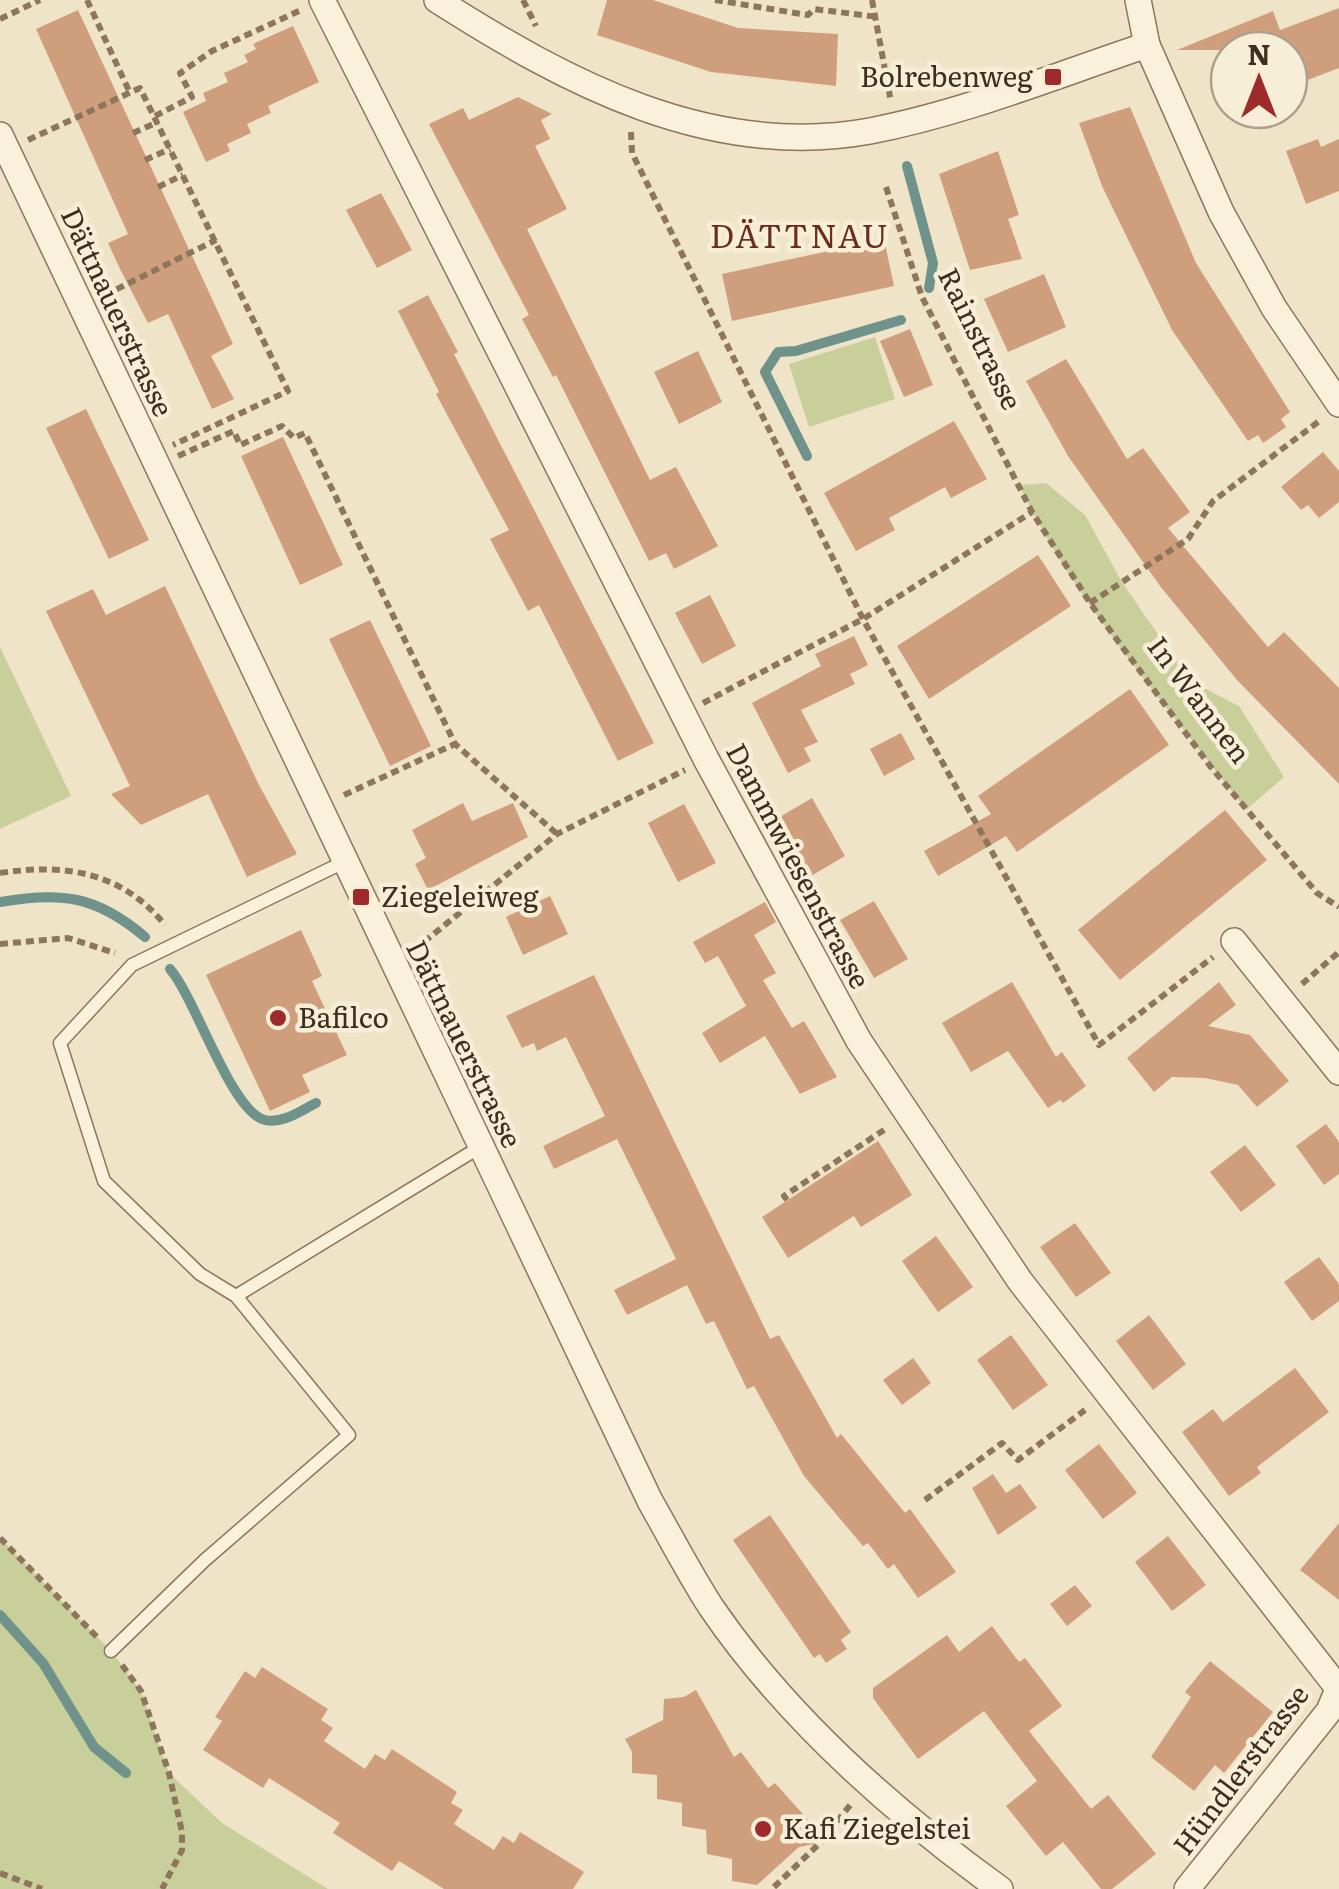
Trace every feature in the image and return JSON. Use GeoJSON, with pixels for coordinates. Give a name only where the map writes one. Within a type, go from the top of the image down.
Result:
{"type":"FeatureCollection","features":[{"type":"Feature","properties":{"kind":"street","name":"Dammwiesenstrasse"},"geometry":{"type":"LineString","coordinates":[[322,0],[805,948],[906,1115],[1020,1281],[1105,1395],[1338,1688]]}},
{"type":"Feature","properties":{"kind":"street"},"geometry":{"type":"LineString","coordinates":[[437,0],[555,70],[630,106],[679,121],[744,132],[818,136],[866,132],[940,113],[1147,45]]}},
{"type":"Feature","properties":{"kind":"street"},"geometry":{"type":"LineString","coordinates":[[1138,0],[1147,45],[1238,244],[1331,411]]}},
{"type":"Feature","properties":{"kind":"street","name":"Dättnauerstrasse"},"geometry":{"type":"LineString","coordinates":[[4,142],[650,1501],[711,1607],[773,1686],[868,1783],[1000,1889]]}},
{"type":"Feature","properties":{"kind":"street"},"geometry":{"type":"LineString","coordinates":[[1234,941],[1339,1072]]}},
{"type":"Feature","properties":{"kind":"street","name":"Hündlerstrasse"},"geometry":{"type":"LineString","coordinates":[[1188,1889],[1330,1711],[1338,1688]]}},
{"type":"Feature","properties":{"kind":"lane"},"geometry":{"type":"LineString","coordinates":[[112,1651],[205,1560],[349,1435],[236,1296],[200,1274],[104,1181],[60,1043],[132,965],[344,862]]}},
{"type":"Feature","properties":{"kind":"lane"},"geometry":{"type":"LineString","coordinates":[[236,1296],[480,1147]]}},
{"type":"Feature","properties":{"kind":"path"},"geometry":{"type":"LineString","coordinates":[[0,20],[40,0]]}},
{"type":"Feature","properties":{"kind":"path"},"geometry":{"type":"LineString","coordinates":[[87,0],[130,94]]}},
{"type":"Feature","properties":{"kind":"path"},"geometry":{"type":"LineString","coordinates":[[523,0],[537,36]]}},
{"type":"Feature","properties":{"kind":"path"},"geometry":{"type":"LineString","coordinates":[[715,0],[808,15],[814,8],[878,17]]}},
{"type":"Feature","properties":{"kind":"path"},"geometry":{"type":"LineString","coordinates":[[872,0],[891,84],[891,106]]}},
{"type":"Feature","properties":{"kind":"path"},"geometry":{"type":"LineString","coordinates":[[133,133],[192,97],[180,73],[212,51],[294,14]]}},
{"type":"Feature","properties":{"kind":"path"},"geometry":{"type":"LineString","coordinates":[[84,22],[94,18]]}},
{"type":"Feature","properties":{"kind":"path"},"geometry":{"type":"LineString","coordinates":[[95,47],[105,42]]}},
{"type":"Feature","properties":{"kind":"path"},"geometry":{"type":"LineString","coordinates":[[108,74],[118,69]]}},
{"type":"Feature","properties":{"kind":"path"},"geometry":{"type":"LineString","coordinates":[[4,142],[140,88],[288,391],[172,446]]}},
{"type":"Feature","properties":{"kind":"path"},"geometry":{"type":"LineString","coordinates":[[630,106],[632,153],[862,619],[1099,1045],[1234,941]]}},
{"type":"Feature","properties":{"kind":"path"},"geometry":{"type":"LineString","coordinates":[[145,160],[170,149]]}},
{"type":"Feature","properties":{"kind":"path"},"geometry":{"type":"LineString","coordinates":[[158,187],[182,175]]}},
{"type":"Feature","properties":{"kind":"path","name":"Rainstrasse"},"geometry":{"type":"LineString","coordinates":[[886,187],[922,297],[1032,512]]}},
{"type":"Feature","properties":{"kind":"path"},"geometry":{"type":"LineString","coordinates":[[81,307],[216,240]]}},
{"type":"Feature","properties":{"kind":"path"},"geometry":{"type":"LineString","coordinates":[[1090,603],[1188,538],[1213,501],[1331,411]]}},
{"type":"Feature","properties":{"kind":"path"},"geometry":{"type":"LineString","coordinates":[[177,456],[234,431],[240,445],[282,426],[294,438],[305,432],[455,744],[557,834]]}},
{"type":"Feature","properties":{"kind":"path"},"geometry":{"type":"LineString","coordinates":[[684,712],[862,619],[1032,512]]}},
{"type":"Feature","properties":{"kind":"path","name":"In Wannen"},"geometry":{"type":"LineString","coordinates":[[1032,512],[1090,603],[1210,766],[1316,894],[1339,906]]}},
{"type":"Feature","properties":{"kind":"path"},"geometry":{"type":"LineString","coordinates":[[339,798],[455,744]]}},
{"type":"Feature","properties":{"kind":"path"},"geometry":{"type":"LineString","coordinates":[[413,951],[557,834],[706,760]]}},
{"type":"Feature","properties":{"kind":"path"},"geometry":{"type":"LineString","coordinates":[[0,873],[54,869],[102,877],[144,902],[177,943]]}},
{"type":"Feature","properties":{"kind":"path"},"geometry":{"type":"LineString","coordinates":[[0,944],[68,938],[112,952],[132,965]]}},
{"type":"Feature","properties":{"kind":"path"},"geometry":{"type":"LineString","coordinates":[[1282,1002],[1339,952]]}},
{"type":"Feature","properties":{"kind":"path"},"geometry":{"type":"LineString","coordinates":[[787,1200],[784,1196],[906,1115]]}},
{"type":"Feature","properties":{"kind":"path"},"geometry":{"type":"LineString","coordinates":[[926,1500],[1002,1443],[1018,1460],[1105,1395]]}},
{"type":"Feature","properties":{"kind":"path"},"geometry":{"type":"LineString","coordinates":[[0,1538],[112,1651],[141,1691],[169,1773],[182,1832],[182,1850],[162,1889]]}},
{"type":"Feature","properties":{"kind":"path"},"geometry":{"type":"LineString","coordinates":[[774,1887],[822,1842],[856,1798]]}},
{"type":"Feature","properties":{"kind":"path"},"geometry":{"type":"LineString","coordinates":[[0,1874],[42,1889]]}},
{"type":"Feature","properties":{"kind":"green space"},"geometry":{"type":"Polygon","coordinates":[[[875,337],[895,399],[809,427],[789,364],[875,337]]]}},
{"type":"Feature","properties":{"kind":"green space"},"geometry":{"type":"Polygon","coordinates":[[[1046,483],[1085,515],[1122,582],[1190,681],[1239,706],[1284,777],[1246,810],[1124,653],[1067,571],[1019,485],[1046,483]]]}},
{"type":"Feature","properties":{"kind":"green space"},"geometry":{"type":"Polygon","coordinates":[[[0,647],[71,796],[0,829],[0,647]]]}},
{"type":"Feature","properties":{"kind":"green space"},"geometry":{"type":"Polygon","coordinates":[[[0,1538],[111,1651],[141,1691],[169,1773],[222,1823],[328,1889],[0,1889],[0,1538]]]}},
{"type":"Feature","properties":{"kind":"building"},"geometry":{"type":"Polygon","coordinates":[[[607,0],[653,0],[738,28],[838,34],[836,86],[711,72],[597,35],[607,0]]]}},
{"type":"Feature","properties":{"kind":"building"},"geometry":{"type":"Polygon","coordinates":[[[1339,8],[1339,68],[1309,80],[1309,30],[1280,30],[1339,8]]]}},
{"type":"Feature","properties":{"kind":"building"},"geometry":{"type":"Polygon","coordinates":[[[78,10],[233,344],[211,356],[234,399],[212,409],[168,314],[148,323],[120,269],[108,243],[128,234],[36,29],[78,10]]]}},
{"type":"Feature","properties":{"kind":"building"},"geometry":{"type":"Polygon","coordinates":[[[1273,11],[1280,30],[1226,30],[1273,11]]]}},
{"type":"Feature","properties":{"kind":"building"},"geometry":{"type":"Polygon","coordinates":[[[293,26],[319,82],[268,106],[271,113],[247,124],[251,133],[227,144],[230,151],[206,162],[183,112],[206,101],[203,93],[228,82],[224,73],[248,62],[244,55],[256,49],[253,44],[293,26]]]}},
{"type":"Feature","properties":{"kind":"building"},"geometry":{"type":"Polygon","coordinates":[[[1209,37],[1209,50],[1177,50],[1209,37]]]}},
{"type":"Feature","properties":{"kind":"building"},"geometry":{"type":"Polygon","coordinates":[[[518,97],[552,114],[541,120],[550,139],[535,146],[567,209],[527,229],[650,480],[676,467],[718,546],[674,569],[666,553],[649,561],[556,375],[553,377],[522,319],[529,315],[429,124],[463,108],[469,120],[518,97]]]}},
{"type":"Feature","properties":{"kind":"building"},"geometry":{"type":"Polygon","coordinates":[[[1130,107],[1196,263],[1290,412],[1281,419],[1286,427],[1263,443],[1258,435],[1248,441],[1172,330],[1102,186],[1079,123],[1130,107]]]}},
{"type":"Feature","properties":{"kind":"building"},"geometry":{"type":"Polygon","coordinates":[[[1318,139],[1321,147],[1339,139],[1339,191],[1306,204],[1286,151],[1318,139]]]}},
{"type":"Feature","properties":{"kind":"building"},"geometry":{"type":"Polygon","coordinates":[[[998,151],[1019,215],[1008,219],[1022,259],[970,270],[939,174],[998,151]]]}},
{"type":"Feature","properties":{"kind":"building"},"geometry":{"type":"Polygon","coordinates":[[[381,193],[412,250],[377,268],[346,210],[381,193]]]}},
{"type":"Feature","properties":{"kind":"building"},"geometry":{"type":"Polygon","coordinates":[[[884,239],[894,286],[732,321],[722,274],[884,239]]]}},
{"type":"Feature","properties":{"kind":"building"},"geometry":{"type":"Polygon","coordinates":[[[1044,274],[1066,327],[1008,352],[984,299],[1044,274]]]}},
{"type":"Feature","properties":{"kind":"building"},"geometry":{"type":"Polygon","coordinates":[[[428,295],[458,352],[454,354],[654,743],[618,761],[539,605],[528,611],[490,539],[509,530],[436,394],[439,392],[398,311],[428,295]]]}},
{"type":"Feature","properties":{"kind":"building"},"geometry":{"type":"Polygon","coordinates":[[[910,329],[933,385],[904,397],[880,341],[910,329]]]}},
{"type":"Feature","properties":{"kind":"building"},"geometry":{"type":"Polygon","coordinates":[[[698,351],[722,402],[679,424],[654,372],[698,351]]]}},
{"type":"Feature","properties":{"kind":"building"},"geometry":{"type":"Polygon","coordinates":[[[1066,359],[1127,459],[1143,448],[1190,512],[1168,528],[1268,647],[1284,632],[1339,688],[1339,784],[1237,680],[1160,586],[1068,456],[1026,381],[1066,359]]]}},
{"type":"Feature","properties":{"kind":"building"},"geometry":{"type":"Polygon","coordinates":[[[86,409],[149,540],[109,559],[46,428],[86,409]]]}},
{"type":"Feature","properties":{"kind":"building"},"geometry":{"type":"Polygon","coordinates":[[[954,421],[987,479],[951,498],[945,487],[889,518],[895,530],[856,551],[824,493],[954,421]]]}},
{"type":"Feature","properties":{"kind":"building"},"geometry":{"type":"Polygon","coordinates":[[[283,437],[343,565],[300,585],[241,456],[283,437]]]}},
{"type":"Feature","properties":{"kind":"building"},"geometry":{"type":"Polygon","coordinates":[[[1323,452],[1339,471],[1339,502],[1319,518],[1308,505],[1301,510],[1281,487],[1323,452]]]}},
{"type":"Feature","properties":{"kind":"building"},"geometry":{"type":"Polygon","coordinates":[[[1038,555],[1071,606],[929,699],[897,646],[1038,555]]]}},
{"type":"Feature","properties":{"kind":"building"},"geometry":{"type":"Polygon","coordinates":[[[165,586],[259,785],[297,854],[247,877],[208,794],[141,825],[111,794],[130,786],[46,611],[93,589],[106,615],[165,586]]]}},
{"type":"Feature","properties":{"kind":"building"},"geometry":{"type":"Polygon","coordinates":[[[710,595],[736,646],[702,664],[675,613],[710,595]]]}},
{"type":"Feature","properties":{"kind":"building"},"geometry":{"type":"Polygon","coordinates":[[[370,620],[431,746],[390,766],[329,639],[370,620]]]}},
{"type":"Feature","properties":{"kind":"building"},"geometry":{"type":"Polygon","coordinates":[[[854,636],[868,665],[850,674],[855,684],[801,710],[818,742],[804,748],[811,761],[788,773],[752,703],[821,666],[815,654],[854,636]]]}},
{"type":"Feature","properties":{"kind":"building"},"geometry":{"type":"Polygon","coordinates":[[[1130,689],[1169,745],[1017,852],[1006,836],[938,876],[924,851],[991,814],[978,796],[1130,689]]]}},
{"type":"Feature","properties":{"kind":"building"},"geometry":{"type":"Polygon","coordinates":[[[901,733],[915,759],[884,776],[870,749],[901,733]]]}},
{"type":"Feature","properties":{"kind":"building"},"geometry":{"type":"Polygon","coordinates":[[[812,798],[845,856],[811,876],[778,818],[812,798]]]}},
{"type":"Feature","properties":{"kind":"building"},"geometry":{"type":"Polygon","coordinates":[[[463,803],[472,821],[513,803],[528,837],[428,890],[415,864],[426,858],[412,830],[463,803]]]}},
{"type":"Feature","properties":{"kind":"building"},"geometry":{"type":"Polygon","coordinates":[[[684,804],[716,863],[678,882],[648,823],[684,804]]]}},
{"type":"Feature","properties":{"kind":"building"},"geometry":{"type":"Polygon","coordinates":[[[1225,810],[1267,860],[1120,980],[1078,930],[1225,810]]]}},
{"type":"Feature","properties":{"kind":"building"},"geometry":{"type":"Polygon","coordinates":[[[550,896],[568,934],[523,955],[506,917],[550,896]]]}},
{"type":"Feature","properties":{"kind":"building"},"geometry":{"type":"Polygon","coordinates":[[[874,901],[908,959],[874,978],[840,920],[874,901]]]}},
{"type":"Feature","properties":{"kind":"building"},"geometry":{"type":"Polygon","coordinates":[[[765,902],[776,922],[754,935],[776,973],[763,980],[792,1028],[804,1021],[837,1077],[800,1094],[765,1036],[720,1063],[702,1033],[746,1006],[718,956],[705,963],[693,942],[765,902]]]}},
{"type":"Feature","properties":{"kind":"building","name":"Bafilco"},"geometry":{"type":"Polygon","coordinates":[[[301,930],[322,976],[312,981],[347,1055],[302,1075],[310,1092],[270,1111],[206,975],[301,930]]]}},
{"type":"Feature","properties":{"kind":"building"},"geometry":{"type":"Polygon","coordinates":[[[594,975],[770,1339],[779,1335],[837,1438],[841,1434],[905,1513],[910,1509],[956,1572],[918,1598],[894,1564],[888,1569],[868,1543],[863,1546],[804,1476],[754,1386],[747,1389],[714,1321],[706,1324],[687,1285],[627,1315],[614,1290],[676,1259],[617,1139],[554,1169],[543,1146],[605,1116],[566,1037],[537,1051],[534,1043],[522,1048],[506,1016],[594,975]]]}},
{"type":"Feature","properties":{"kind":"building"},"geometry":{"type":"Polygon","coordinates":[[[1012,982],[1056,1057],[1062,1052],[1086,1086],[1063,1103],[1060,1100],[1048,1108],[1008,1051],[971,1072],[942,1023],[1012,982]]]}},
{"type":"Feature","properties":{"kind":"building"},"geometry":{"type":"Polygon","coordinates":[[[1219,982],[1236,1005],[1208,1026],[1250,1035],[1289,1081],[1257,1107],[1238,1085],[1205,1078],[1172,1077],[1154,1092],[1127,1058],[1219,982]]]}},
{"type":"Feature","properties":{"kind":"building"},"geometry":{"type":"Polygon","coordinates":[[[1326,1124],[1339,1142],[1339,1174],[1324,1185],[1296,1146],[1326,1124]]]}},
{"type":"Feature","properties":{"kind":"building"},"geometry":{"type":"Polygon","coordinates":[[[878,1141],[912,1195],[861,1227],[854,1216],[788,1258],[762,1217],[878,1141]]]}},
{"type":"Feature","properties":{"kind":"building"},"geometry":{"type":"Polygon","coordinates":[[[1245,1145],[1276,1185],[1241,1212],[1210,1172],[1245,1145]]]}},
{"type":"Feature","properties":{"kind":"building"},"geometry":{"type":"Polygon","coordinates":[[[1075,1223],[1111,1273],[1076,1297],[1040,1247],[1075,1223]]]}},
{"type":"Feature","properties":{"kind":"building"},"geometry":{"type":"Polygon","coordinates":[[[936,1236],[973,1287],[938,1312],[902,1261],[936,1236]]]}},
{"type":"Feature","properties":{"kind":"building"},"geometry":{"type":"Polygon","coordinates":[[[1319,1257],[1339,1284],[1339,1301],[1312,1321],[1284,1282],[1319,1257]]]}},
{"type":"Feature","properties":{"kind":"building"},"geometry":{"type":"Polygon","coordinates":[[[1149,1315],[1186,1364],[1153,1390],[1116,1341],[1149,1315]]]}},
{"type":"Feature","properties":{"kind":"building"},"geometry":{"type":"Polygon","coordinates":[[[1011,1335],[1048,1385],[1013,1410],[977,1360],[1011,1335]]]}},
{"type":"Feature","properties":{"kind":"building"},"geometry":{"type":"Polygon","coordinates":[[[913,1358],[931,1383],[902,1405],[883,1380],[913,1358]]]}},
{"type":"Feature","properties":{"kind":"building"},"geometry":{"type":"Polygon","coordinates":[[[1295,1368],[1329,1412],[1257,1467],[1261,1473],[1229,1496],[1182,1432],[1213,1409],[1223,1422],[1295,1368]]]}},
{"type":"Feature","properties":{"kind":"building"},"geometry":{"type":"Polygon","coordinates":[[[1099,1444],[1137,1493],[1103,1519],[1065,1470],[1099,1444]]]}},
{"type":"Feature","properties":{"kind":"building"},"geometry":{"type":"Polygon","coordinates":[[[993,1474],[1006,1493],[1020,1484],[1037,1508],[998,1535],[972,1488],[993,1474]]]}},
{"type":"Feature","properties":{"kind":"building"},"geometry":{"type":"Polygon","coordinates":[[[770,1515],[851,1632],[841,1640],[847,1649],[826,1663],[820,1654],[814,1658],[733,1540],[770,1515]]]}},
{"type":"Feature","properties":{"kind":"building"},"geometry":{"type":"Polygon","coordinates":[[[1339,1523],[1339,1600],[1300,1570],[1339,1523]]]}},
{"type":"Feature","properties":{"kind":"building"},"geometry":{"type":"Polygon","coordinates":[[[1168,1536],[1206,1585],[1172,1611],[1135,1562],[1168,1536]]]}},
{"type":"Feature","properties":{"kind":"building"},"geometry":{"type":"Polygon","coordinates":[[[1075,1585],[1092,1606],[1067,1626],[1050,1604],[1075,1585]]]}},
{"type":"Feature","properties":{"kind":"building"},"geometry":{"type":"Polygon","coordinates":[[[992,1626],[1019,1662],[1025,1658],[1062,1706],[1029,1731],[1091,1809],[1108,1795],[1156,1854],[1112,1889],[1101,1889],[1063,1842],[1046,1856],[1006,1806],[1037,1781],[984,1711],[918,1759],[873,1698],[873,1688],[947,1635],[959,1652],[992,1626]]]}},
{"type":"Feature","properties":{"kind":"building"},"geometry":{"type":"Polygon","coordinates":[[[1210,1661],[1273,1712],[1224,1773],[1215,1765],[1194,1791],[1151,1757],[1191,1697],[1185,1692],[1210,1661]]]}},
{"type":"Feature","properties":{"kind":"building"},"geometry":{"type":"Polygon","coordinates":[[[262,1667],[328,1709],[321,1720],[333,1728],[324,1741],[365,1769],[375,1754],[385,1760],[392,1749],[457,1792],[451,1803],[463,1810],[454,1824],[494,1850],[503,1836],[514,1843],[520,1832],[584,1872],[573,1889],[444,1889],[399,1861],[392,1871],[333,1833],[340,1823],[269,1778],[263,1788],[203,1750],[222,1721],[215,1717],[245,1671],[255,1678],[262,1667]]]}},
{"type":"Feature","properties":{"kind":"building"},"geometry":{"type":"Polygon","coordinates":[[[696,1690],[734,1757],[741,1752],[768,1788],[775,1783],[810,1822],[817,1824],[815,1844],[799,1847],[757,1885],[732,1881],[732,1859],[707,1854],[706,1830],[682,1826],[682,1803],[657,1799],[657,1775],[632,1773],[632,1752],[625,1739],[663,1720],[664,1699],[684,1697],[696,1690]]]}},
{"type":"Feature","properties":{"kind":"waterway"},"geometry":{"type":"LineString","coordinates":[[907,166],[933,263],[929,288]]}},
{"type":"Feature","properties":{"kind":"waterway"},"geometry":{"type":"LineString","coordinates":[[807,456],[765,372],[778,352],[796,351],[901,320]]}},
{"type":"Feature","properties":{"kind":"waterway"},"geometry":{"type":"LineString","coordinates":[[0,902],[42,897],[77,900],[111,913],[145,937]]}},
{"type":"Feature","properties":{"kind":"waterway"},"geometry":{"type":"LineString","coordinates":[[170,969],[227,1077],[252,1112],[265,1120],[278,1120],[316,1103]]}},
{"type":"Feature","properties":{"kind":"waterway"},"geometry":{"type":"LineString","coordinates":[[0,1615],[43,1663],[94,1747],[126,1773]]}},
{"type":"Feature","properties":{"kind":"place","name":"Bolrebenweg"},"geometry":{"type":"Point","coordinates":[1053,77]}},
{"type":"Feature","properties":{"kind":"place","name":"Ziegeleiweg"},"geometry":{"type":"Point","coordinates":[361,897]}},
{"type":"Feature","properties":{"kind":"place","name":"Bafilco"},"geometry":{"type":"Point","coordinates":[278,1018]}},
{"type":"Feature","properties":{"kind":"place","name":"Kafi Ziegelstei"},"geometry":{"type":"Point","coordinates":[763,1829]}},
{"type":"Feature","properties":{"kind":"district","name":"DÄTTNAU"},"geometry":{"type":"Point","coordinates":[800,237]}}]}
